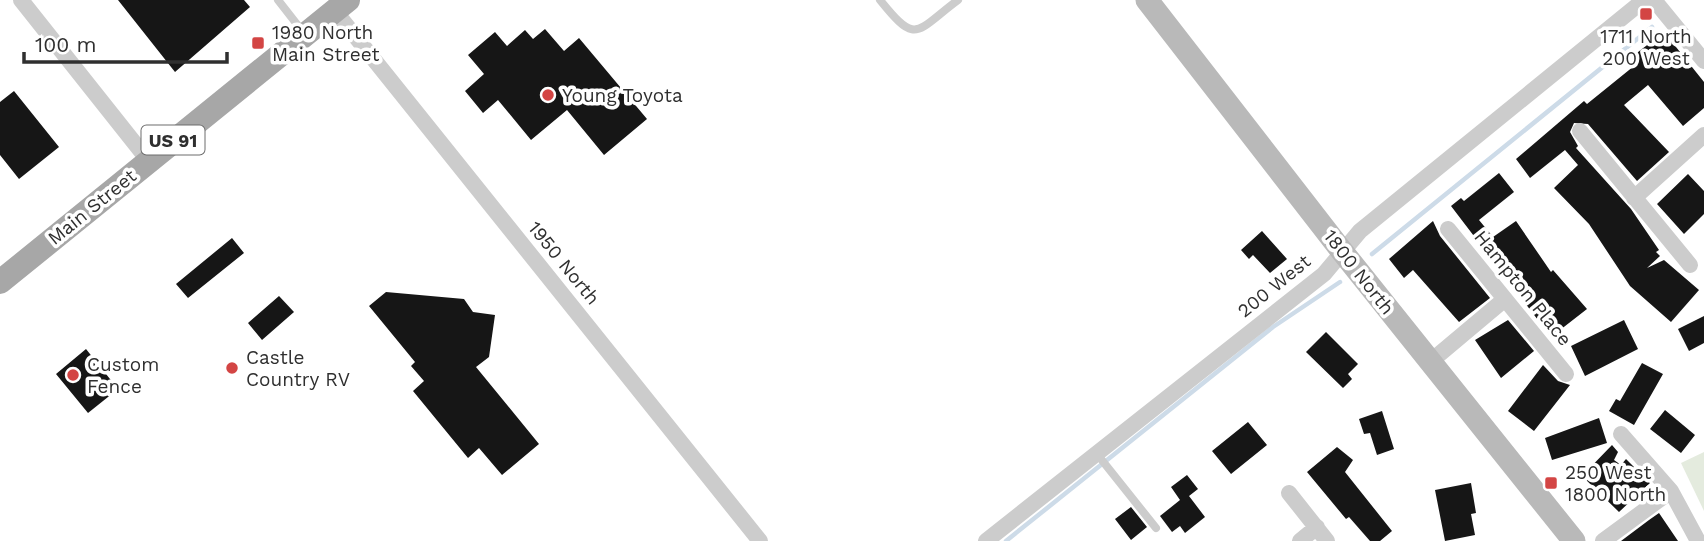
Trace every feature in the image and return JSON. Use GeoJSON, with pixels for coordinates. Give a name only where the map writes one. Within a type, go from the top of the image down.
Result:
{"type":"FeatureCollection","features":[{"type":"Feature","properties":{"kind":"main road","name":"Main Street"},"geometry":{"type":"LineString","coordinates":[[0,282],[341,5]]}},
{"type":"Feature","properties":{"kind":"street"},"geometry":{"type":"LineString","coordinates":[[21,0],[148,160]]}},
{"type":"Feature","properties":{"kind":"street","name":"1800 North"},"geometry":{"type":"LineString","coordinates":[[1147,0],[1341,250],[1574,541]]}},
{"type":"Feature","properties":{"kind":"street","name":"200 West"},"geometry":{"type":"LineString","coordinates":[[986,541],[1103,460],[1325,274],[1341,250],[1360,231],[1644,0]]}},
{"type":"Feature","properties":{"kind":"street"},"geometry":{"type":"LineString","coordinates":[[1654,0],[1704,61]]}},
{"type":"Feature","properties":{"kind":"street","name":"1950 North"},"geometry":{"type":"LineString","coordinates":[[341,5],[760,541]]}},
{"type":"Feature","properties":{"kind":"street"},"geometry":{"type":"LineString","coordinates":[[1580,131],[1690,265]]}},
{"type":"Feature","properties":{"kind":"street"},"geometry":{"type":"LineString","coordinates":[[1634,198],[1704,135]]}},
{"type":"Feature","properties":{"kind":"street","name":"Hampton Place"},"geometry":{"type":"LineString","coordinates":[[1448,229],[1566,374]]}},
{"type":"Feature","properties":{"kind":"street"},"geometry":{"type":"LineString","coordinates":[[1430,362],[1505,299]]}},
{"type":"Feature","properties":{"kind":"street"},"geometry":{"type":"LineString","coordinates":[[1621,434],[1671,491],[1698,541]]}},
{"type":"Feature","properties":{"kind":"street"},"geometry":{"type":"LineString","coordinates":[[1603,541],[1671,491]]}},
{"type":"Feature","properties":{"kind":"street"},"geometry":{"type":"LineString","coordinates":[[1289,493],[1327,541]]}},
{"type":"Feature","properties":{"kind":"street"},"geometry":{"type":"LineString","coordinates":[[1300,541],[1317,527]]}},
{"type":"Feature","properties":{"kind":"lane"},"geometry":{"type":"LineString","coordinates":[[278,0],[305,34]]}},
{"type":"Feature","properties":{"kind":"lane"},"geometry":{"type":"LineString","coordinates":[[880,0],[902,27],[909,31],[918,30],[958,0]]}},
{"type":"Feature","properties":{"kind":"lane"},"geometry":{"type":"LineString","coordinates":[[1103,460],[1156,528]]}},
{"type":"Feature","properties":{"kind":"shaded area"},"geometry":{"type":"Polygon","coordinates":[[[1704,452],[1704,511],[1681,463],[1704,452]]]}},
{"type":"Feature","properties":{"kind":"building"},"geometry":{"type":"Polygon","coordinates":[[[118,0],[244,0],[250,7],[175,72],[118,0]]]}},
{"type":"Feature","properties":{"kind":"building","name":"Young Toyota"},"geometry":{"type":"Polygon","coordinates":[[[545,29],[564,51],[579,38],[647,119],[604,155],[567,110],[531,140],[498,100],[483,113],[465,91],[484,74],[468,55],[495,32],[507,46],[525,30],[533,39],[545,29]]]}},
{"type":"Feature","properties":{"kind":"building"},"geometry":{"type":"Polygon","coordinates":[[[1664,32],[1704,82],[1704,108],[1683,126],[1648,85],[1624,105],[1669,152],[1637,181],[1588,124],[1574,123],[1570,132],[1578,146],[1576,148],[1631,209],[1659,250],[1656,252],[1660,256],[1647,268],[1664,260],[1699,290],[1671,322],[1630,286],[1589,224],[1554,188],[1578,165],[1565,150],[1530,178],[1516,159],[1584,101],[1587,104],[1634,66],[1629,59],[1664,32]]]}},
{"type":"Feature","properties":{"kind":"building"},"geometry":{"type":"Polygon","coordinates":[[[14,91],[59,147],[19,179],[0,155],[0,102],[14,91]]]}},
{"type":"Feature","properties":{"kind":"building"},"geometry":{"type":"Polygon","coordinates":[[[1499,173],[1514,192],[1479,220],[1493,237],[1516,221],[1551,272],[1553,270],[1587,309],[1551,337],[1451,206],[1461,198],[1464,201],[1499,173]]]}},
{"type":"Feature","properties":{"kind":"building"},"geometry":{"type":"Polygon","coordinates":[[[1688,174],[1704,191],[1704,214],[1684,234],[1657,204],[1688,174]]]}},
{"type":"Feature","properties":{"kind":"building"},"geometry":{"type":"Polygon","coordinates":[[[1433,221],[1440,236],[1490,298],[1459,322],[1413,270],[1404,278],[1389,259],[1433,221]]]}},
{"type":"Feature","properties":{"kind":"building"},"geometry":{"type":"Polygon","coordinates":[[[1262,231],[1287,259],[1270,273],[1253,255],[1249,259],[1241,250],[1262,231]]]}},
{"type":"Feature","properties":{"kind":"building"},"geometry":{"type":"Polygon","coordinates":[[[232,238],[244,253],[188,298],[176,284],[232,238]]]}},
{"type":"Feature","properties":{"kind":"building"},"geometry":{"type":"Polygon","coordinates":[[[386,292],[464,299],[473,312],[495,315],[489,357],[476,367],[539,444],[502,475],[479,448],[468,458],[413,391],[424,381],[411,366],[415,362],[369,306],[386,292]]]}},
{"type":"Feature","properties":{"kind":"building"},"geometry":{"type":"Polygon","coordinates":[[[279,296],[294,312],[262,340],[248,323],[279,296]]]}},
{"type":"Feature","properties":{"kind":"building"},"geometry":{"type":"Polygon","coordinates":[[[1704,316],[1704,343],[1689,351],[1678,329],[1704,316]]]}},
{"type":"Feature","properties":{"kind":"building"},"geometry":{"type":"Polygon","coordinates":[[[1508,320],[1534,351],[1501,378],[1475,340],[1508,320]]]}},
{"type":"Feature","properties":{"kind":"building"},"geometry":{"type":"Polygon","coordinates":[[[1624,320],[1638,349],[1585,376],[1571,346],[1624,320]]]}},
{"type":"Feature","properties":{"kind":"building"},"geometry":{"type":"Polygon","coordinates":[[[1326,332],[1358,364],[1348,374],[1352,379],[1343,388],[1306,352],[1326,332]]]}},
{"type":"Feature","properties":{"kind":"building"},"geometry":{"type":"Polygon","coordinates":[[[86,349],[118,389],[88,413],[56,374],[86,349]]]}},
{"type":"Feature","properties":{"kind":"building"},"geometry":{"type":"Polygon","coordinates":[[[1642,363],[1663,374],[1634,425],[1609,411],[1616,399],[1620,401],[1642,363]]]}},
{"type":"Feature","properties":{"kind":"building"},"geometry":{"type":"Polygon","coordinates":[[[1543,365],[1558,381],[1570,385],[1534,431],[1508,411],[1543,365]]]}},
{"type":"Feature","properties":{"kind":"building"},"geometry":{"type":"Polygon","coordinates":[[[1665,410],[1695,435],[1681,453],[1650,429],[1665,410]]]}},
{"type":"Feature","properties":{"kind":"building"},"geometry":{"type":"Polygon","coordinates":[[[1382,411],[1394,449],[1377,455],[1370,433],[1364,434],[1359,419],[1382,411]]]}},
{"type":"Feature","properties":{"kind":"building"},"geometry":{"type":"Polygon","coordinates":[[[1599,418],[1607,443],[1552,460],[1545,438],[1599,418]]]}},
{"type":"Feature","properties":{"kind":"building"},"geometry":{"type":"Polygon","coordinates":[[[1248,422],[1267,445],[1231,474],[1212,451],[1248,422]]]}},
{"type":"Feature","properties":{"kind":"building"},"geometry":{"type":"Polygon","coordinates":[[[1612,445],[1618,452],[1614,460],[1621,465],[1626,459],[1650,483],[1619,512],[1582,476],[1612,445]]]}},
{"type":"Feature","properties":{"kind":"building"},"geometry":{"type":"Polygon","coordinates":[[[1337,447],[1353,460],[1345,472],[1392,531],[1380,541],[1370,541],[1349,517],[1346,519],[1307,472],[1337,447]]]}},
{"type":"Feature","properties":{"kind":"building"},"geometry":{"type":"Polygon","coordinates":[[[1187,475],[1198,489],[1189,496],[1205,517],[1185,533],[1180,526],[1172,532],[1160,516],[1180,500],[1171,487],[1187,475]]]}},
{"type":"Feature","properties":{"kind":"building"},"geometry":{"type":"Polygon","coordinates":[[[1471,483],[1476,513],[1471,514],[1475,535],[1445,541],[1435,490],[1471,483]]]}},
{"type":"Feature","properties":{"kind":"building"},"geometry":{"type":"Polygon","coordinates":[[[1131,507],[1147,527],[1131,540],[1115,519],[1131,507]]]}},
{"type":"Feature","properties":{"kind":"building"},"geometry":{"type":"Polygon","coordinates":[[[1659,513],[1678,541],[1621,541],[1649,520],[1659,513]]]}},
{"type":"Feature","properties":{"kind":"waterway"},"geometry":{"type":"LineString","coordinates":[[1372,254],[1652,27]]}},
{"type":"Feature","properties":{"kind":"waterway"},"geometry":{"type":"LineString","coordinates":[[1006,541],[1273,327],[1340,282]]}},
{"type":"Feature","properties":{"kind":"place","name":"1711 North 200 West"},"geometry":{"type":"Point","coordinates":[1646,14]}},
{"type":"Feature","properties":{"kind":"place","name":"1980 North Main Street"},"geometry":{"type":"Point","coordinates":[258,43]}},
{"type":"Feature","properties":{"kind":"place","name":"Young Toyota"},"geometry":{"type":"Point","coordinates":[548,95]}},
{"type":"Feature","properties":{"kind":"place","name":"Castle Country RV"},"geometry":{"type":"Point","coordinates":[232,368]}},
{"type":"Feature","properties":{"kind":"place","name":"Custom Fence"},"geometry":{"type":"Point","coordinates":[73,375]}},
{"type":"Feature","properties":{"kind":"place","name":"250 West 1800 North"},"geometry":{"type":"Point","coordinates":[1551,483]}}]}
